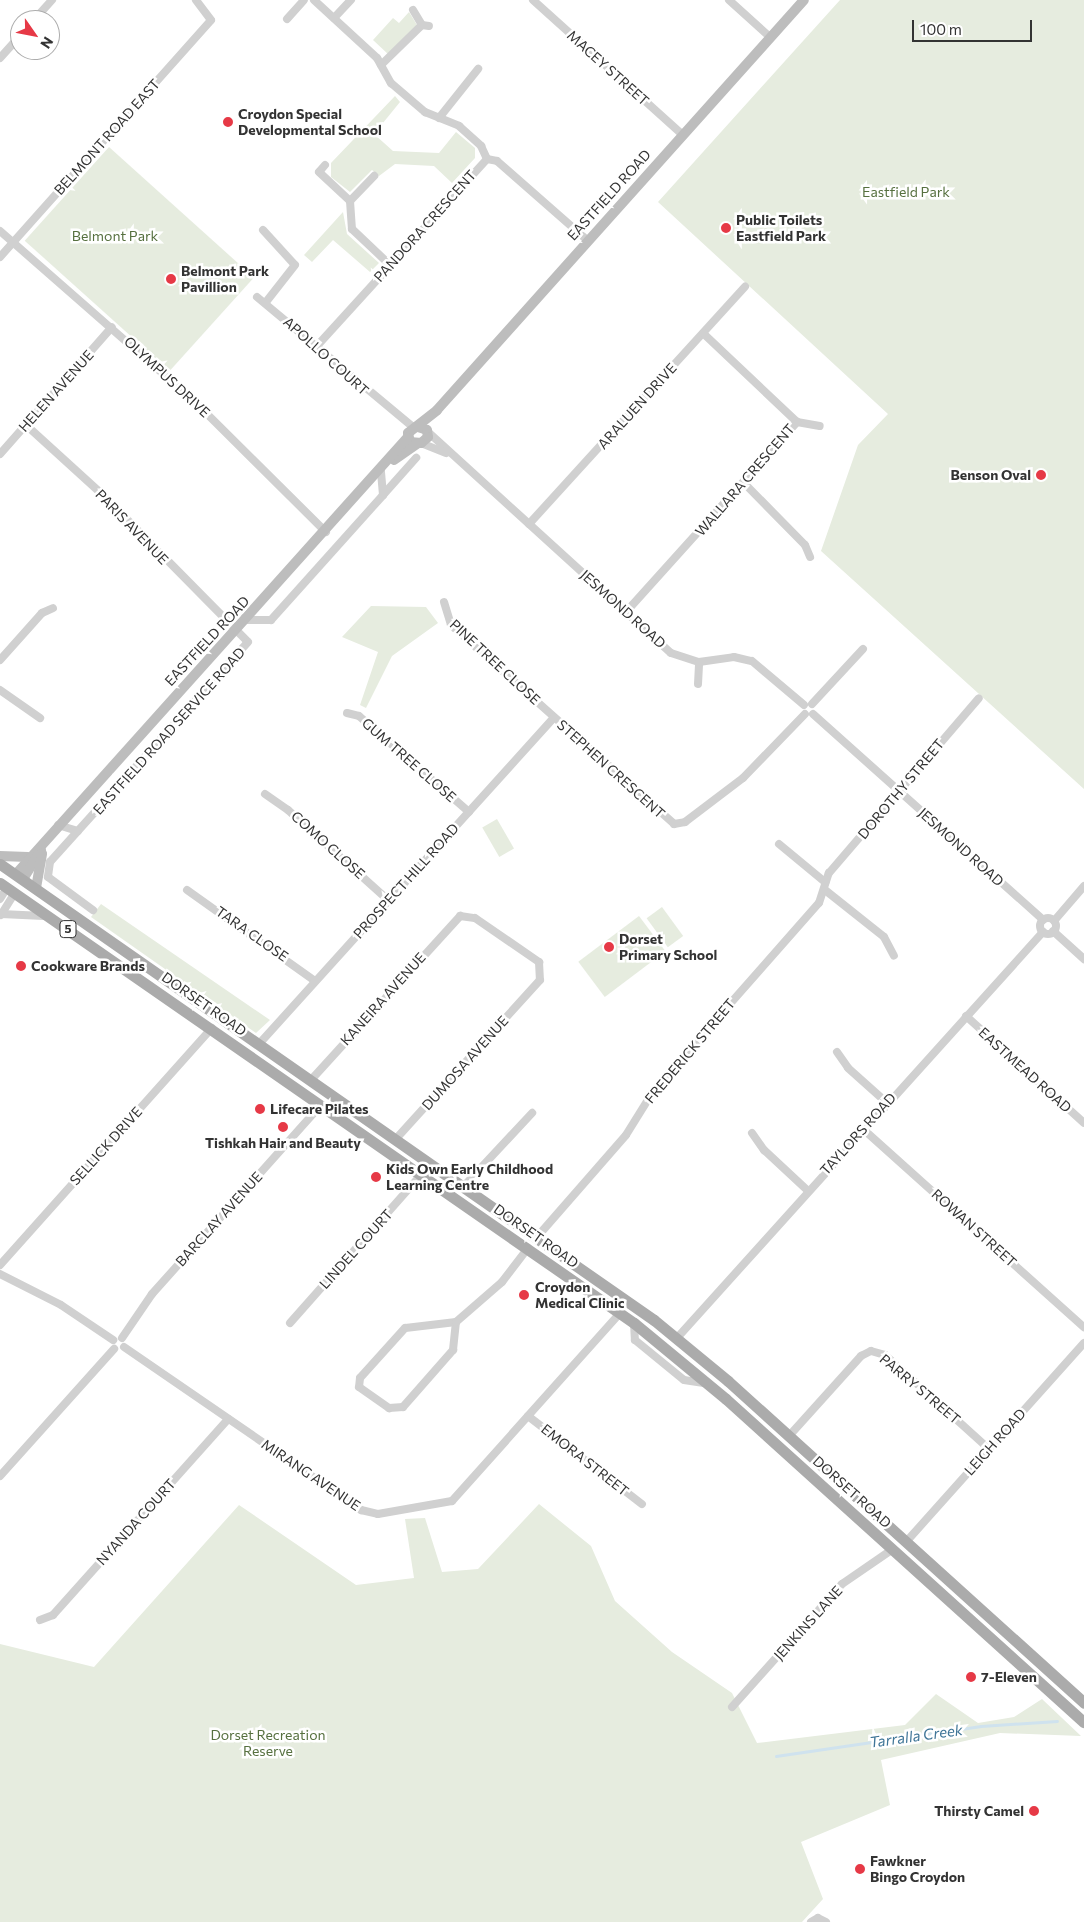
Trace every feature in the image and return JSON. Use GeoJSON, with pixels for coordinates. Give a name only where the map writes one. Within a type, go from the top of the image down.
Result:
{"type":"FeatureCollection","features":[{"type":"Feature","properties":{"kind":"main road","name":"EASTFIELD ROAD"},"geometry":{"type":"LineString","coordinates":[[19,877],[28,857],[239,629],[804,0]]}},
{"type":"Feature","properties":{"kind":"main road"},"geometry":{"type":"LineString","coordinates":[[417,432],[419,444]]}},
{"type":"Feature","properties":{"kind":"main road"},"geometry":{"type":"LineString","coordinates":[[417,432],[419,444]]}},
{"type":"Feature","properties":{"kind":"main road","name":"EASTFIELD ROAD"},"geometry":{"type":"LineString","coordinates":[[382,469],[419,444]]}},
{"type":"Feature","properties":{"kind":"main road","name":"EASTFIELD ROAD"},"geometry":{"type":"LineString","coordinates":[[7,888],[19,877],[44,846],[54,829]]}},
{"type":"Feature","properties":{"kind":"main road"},"geometry":{"type":"LineString","coordinates":[[36,888],[44,846]]}},
{"type":"Feature","properties":{"kind":"main road"},"geometry":{"type":"LineString","coordinates":[[0,856],[28,857]]}},
{"type":"Feature","properties":{"kind":"main road","name":"DORSET ROAD"},"geometry":{"type":"LineString","coordinates":[[0,864],[537,1237],[677,1338],[789,1436],[1084,1703]]}},
{"type":"Feature","properties":{"kind":"main road","name":"DORSET ROAD"},"geometry":{"type":"LineString","coordinates":[[7,888],[212,1028],[634,1323],[709,1384],[1084,1722]]}},
{"type":"Feature","properties":{"kind":"main road"},"geometry":{"type":"LineString","coordinates":[[212,1028],[220,1017]]}},
{"type":"Feature","properties":{"kind":"main road"},"geometry":{"type":"LineString","coordinates":[[388,1151],[396,1139]]}},
{"type":"Feature","properties":{"kind":"main road"},"geometry":{"type":"LineString","coordinates":[[528,1248],[537,1237]]}},
{"type":"Feature","properties":{"kind":"main road"},"geometry":{"type":"LineString","coordinates":[[668,1350],[677,1338]]}},
{"type":"Feature","properties":{"kind":"main road"},"geometry":{"type":"LineString","coordinates":[[893,1549],[906,1542]]}},
{"type":"Feature","properties":{"kind":"main road"},"geometry":{"type":"LineString","coordinates":[[999,1645],[1009,1635]]}},
{"type":"Feature","properties":{"kind":"street"},"geometry":{"type":"LineString","coordinates":[[43,10],[52,0]]}},
{"type":"Feature","properties":{"kind":"street","name":"BELMONT ROAD EAST"},"geometry":{"type":"LineString","coordinates":[[0,257],[211,16],[196,0]]}},
{"type":"Feature","properties":{"kind":"street"},"geometry":{"type":"LineString","coordinates":[[286,19],[304,0]]}},
{"type":"Feature","properties":{"kind":"street"},"geometry":{"type":"LineString","coordinates":[[314,0],[382,65],[391,83],[425,112],[459,126],[481,146],[487,159]]}},
{"type":"Feature","properties":{"kind":"street"},"geometry":{"type":"LineString","coordinates":[[334,18],[351,0]]}},
{"type":"Feature","properties":{"kind":"street","name":"MACEY STREET"},"geometry":{"type":"LineString","coordinates":[[533,0],[683,135]]}},
{"type":"Feature","properties":{"kind":"street"},"geometry":{"type":"LineString","coordinates":[[729,0],[770,38]]}},
{"type":"Feature","properties":{"kind":"street"},"geometry":{"type":"LineString","coordinates":[[382,65],[426,25],[413,10]]}},
{"type":"Feature","properties":{"kind":"street"},"geometry":{"type":"LineString","coordinates":[[0,58],[10,47]]}},
{"type":"Feature","properties":{"kind":"street"},"geometry":{"type":"LineString","coordinates":[[439,118],[478,69]]}},
{"type":"Feature","properties":{"kind":"street","name":"PANDORA CRESCENT"},"geometry":{"type":"LineString","coordinates":[[316,347],[389,264],[487,159],[497,161],[588,241]]}},
{"type":"Feature","properties":{"kind":"street"},"geometry":{"type":"LineString","coordinates":[[325,165],[319,172],[350,201],[352,229],[389,264]]}},
{"type":"Feature","properties":{"kind":"street"},"geometry":{"type":"LineString","coordinates":[[350,201],[375,176]]}},
{"type":"Feature","properties":{"kind":"street"},"geometry":{"type":"LineString","coordinates":[[262,230],[295,265],[266,302]]}},
{"type":"Feature","properties":{"kind":"street","name":"OLYMPUS DRIVE"},"geometry":{"type":"LineString","coordinates":[[0,231],[112,327],[326,532]]}},
{"type":"Feature","properties":{"kind":"street","name":"ARALUEN DRIVE"},"geometry":{"type":"LineString","coordinates":[[529,524],[745,287]]}},
{"type":"Feature","properties":{"kind":"street","name":"APOLLO COURT"},"geometry":{"type":"LineString","coordinates":[[257,297],[266,302],[395,417],[417,432]]}},
{"type":"Feature","properties":{"kind":"street","name":"HELEN AVENUE"},"geometry":{"type":"LineString","coordinates":[[0,454],[112,327]]}},
{"type":"Feature","properties":{"kind":"street","name":"WALLARA CRESCENT"},"geometry":{"type":"LineString","coordinates":[[626,612],[797,422],[703,333]]}},
{"type":"Feature","properties":{"kind":"street"},"geometry":{"type":"LineString","coordinates":[[797,422],[820,426]]}},
{"type":"Feature","properties":{"kind":"street","name":"PARIS AVENUE"},"geometry":{"type":"LineString","coordinates":[[26,425],[239,629]]}},
{"type":"Feature","properties":{"kind":"street","name":"JESMOND ROAD"},"geometry":{"type":"LineString","coordinates":[[417,432],[462,464]]}},
{"type":"Feature","properties":{"kind":"street","name":"JESMOND ROAD"},"geometry":{"type":"LineString","coordinates":[[419,444],[441,448],[462,464],[671,653],[699,662],[734,657],[752,661],[804,705]]}},
{"type":"Feature","properties":{"kind":"street"},"geometry":{"type":"LineString","coordinates":[[247,620],[271,620],[416,458]]}},
{"type":"Feature","properties":{"kind":"street"},"geometry":{"type":"LineString","coordinates":[[382,469],[383,496]]}},
{"type":"Feature","properties":{"kind":"street"},"geometry":{"type":"LineString","coordinates":[[744,483],[805,544],[810,558]]}},
{"type":"Feature","properties":{"kind":"street","name":"PINE TREE CLOSE"},"geometry":{"type":"LineString","coordinates":[[444,602],[451,625],[554,718]]}},
{"type":"Feature","properties":{"kind":"street"},"geometry":{"type":"LineString","coordinates":[[0,660],[42,614],[53,608]]}},
{"type":"Feature","properties":{"kind":"street","name":"EASTFIELD ROAD SERVICE ROAD"},"geometry":{"type":"LineString","coordinates":[[94,910],[52,882],[46,871],[78,831],[244,650],[247,640],[239,629]]}},
{"type":"Feature","properties":{"kind":"street"},"geometry":{"type":"LineString","coordinates":[[809,714],[812,704],[862,649]]}},
{"type":"Feature","properties":{"kind":"street"},"geometry":{"type":"LineString","coordinates":[[698,684],[699,662]]}},
{"type":"Feature","properties":{"kind":"street"},"geometry":{"type":"LineString","coordinates":[[0,690],[40,718]]}},
{"type":"Feature","properties":{"kind":"street","name":"DOROTHY STREET"},"geometry":{"type":"LineString","coordinates":[[825,886],[900,791],[979,698]]}},
{"type":"Feature","properties":{"kind":"street"},"geometry":{"type":"LineString","coordinates":[[809,714],[804,705],[812,704]]}},
{"type":"Feature","properties":{"kind":"street","name":"GUM TREE CLOSE"},"geometry":{"type":"LineString","coordinates":[[347,713],[359,716],[469,812]]}},
{"type":"Feature","properties":{"kind":"street","name":"JESMOND ROAD"},"geometry":{"type":"LineString","coordinates":[[809,714],[900,791],[1043,920]]}},
{"type":"Feature","properties":{"kind":"street","name":"STEPHEN CRESCENT"},"geometry":{"type":"LineString","coordinates":[[554,718],[677,825],[743,778],[809,714]]}},
{"type":"Feature","properties":{"kind":"street","name":"PROSPECT HILL ROAD"},"geometry":{"type":"LineString","coordinates":[[259,1044],[554,718]]}},
{"type":"Feature","properties":{"kind":"street","name":"COMO CLOSE"},"geometry":{"type":"LineString","coordinates":[[265,794],[288,810],[388,900]]}},
{"type":"Feature","properties":{"kind":"street"},"geometry":{"type":"LineString","coordinates":[[54,829],[78,831]]}},
{"type":"Feature","properties":{"kind":"street"},"geometry":{"type":"LineString","coordinates":[[779,844],[884,937],[894,956]]}},
{"type":"Feature","properties":{"kind":"street","name":"FREDERICK STREET"},"geometry":{"type":"LineString","coordinates":[[537,1237],[626,1135],[654,1090],[819,903],[825,886]]}},
{"type":"Feature","properties":{"kind":"street"},"geometry":{"type":"LineString","coordinates":[[1053,931],[1054,920],[1084,886]]}},
{"type":"Feature","properties":{"kind":"street"},"geometry":{"type":"LineString","coordinates":[[0,899],[7,888]]}},
{"type":"Feature","properties":{"kind":"street"},"geometry":{"type":"LineString","coordinates":[[7,888],[1,915],[17,912],[51,918]]}},
{"type":"Feature","properties":{"kind":"street","name":"TARA CLOSE"},"geometry":{"type":"LineString","coordinates":[[187,890],[315,981]]}},
{"type":"Feature","properties":{"kind":"street","name":"KANEIRA AVENUE"},"geometry":{"type":"LineString","coordinates":[[311,1080],[456,918],[471,916],[538,962],[542,973],[534,987]]}},
{"type":"Feature","properties":{"kind":"street"},"geometry":{"type":"LineString","coordinates":[[1054,920],[1043,920],[1043,932],[1053,931],[1084,959]]}},
{"type":"Feature","properties":{"kind":"street","name":"TAYLORS ROAD"},"geometry":{"type":"LineString","coordinates":[[677,1338],[886,1102],[1043,932]]}},
{"type":"Feature","properties":{"kind":"street","name":"DUMOSA AVENUE"},"geometry":{"type":"LineString","coordinates":[[396,1139],[534,987]]}},
{"type":"Feature","properties":{"kind":"street","name":"EASTMEAD ROAD"},"geometry":{"type":"LineString","coordinates":[[966,1016],[1084,1123]]}},
{"type":"Feature","properties":{"kind":"street","name":"SELLICK DRIVE"},"geometry":{"type":"LineString","coordinates":[[0,1265],[212,1028]]}},
{"type":"Feature","properties":{"kind":"street"},"geometry":{"type":"LineString","coordinates":[[838,1052],[848,1068],[886,1102]]}},
{"type":"Feature","properties":{"kind":"street","name":"BARCLAY AVENUE"},"geometry":{"type":"LineString","coordinates":[[122,1338],[152,1294],[321,1104]]}},
{"type":"Feature","properties":{"kind":"street"},"geometry":{"type":"LineString","coordinates":[[464,1186],[532,1113]]}},
{"type":"Feature","properties":{"kind":"street","name":"ROWAN STREET"},"geometry":{"type":"LineString","coordinates":[[864,1128],[1084,1327]]}},
{"type":"Feature","properties":{"kind":"street"},"geometry":{"type":"LineString","coordinates":[[752,1133],[764,1150],[807,1190]]}},
{"type":"Feature","properties":{"kind":"street","name":"LINDEL COURT"},"geometry":{"type":"LineString","coordinates":[[290,1323],[422,1174]]}},
{"type":"Feature","properties":{"kind":"street"},"geometry":{"type":"LineString","coordinates":[[456,1322],[453,1350],[403,1407],[389,1408],[359,1387],[360,1378],[405,1328],[456,1322],[502,1282],[528,1248]]}},
{"type":"Feature","properties":{"kind":"street"},"geometry":{"type":"LineString","coordinates":[[0,1274],[61,1305],[113,1340],[122,1338],[124,1347],[114,1349],[0,1476]]}},
{"type":"Feature","properties":{"kind":"street","name":"MIRANG AVENUE"},"geometry":{"type":"LineString","coordinates":[[124,1347],[228,1419],[372,1514],[447,1504],[620,1313]]}},
{"type":"Feature","properties":{"kind":"street"},"geometry":{"type":"LineString","coordinates":[[634,1323],[636,1340],[691,1384],[709,1384]]}},
{"type":"Feature","properties":{"kind":"street"},"geometry":{"type":"LineString","coordinates":[[113,1340],[114,1349]]}},
{"type":"Feature","properties":{"kind":"street","name":"LEIGH ROAD"},"geometry":{"type":"LineString","coordinates":[[906,1542],[1084,1343]]}},
{"type":"Feature","properties":{"kind":"street","name":"PARRY STREET"},"geometry":{"type":"LineString","coordinates":[[789,1436],[861,1356],[871,1351],[885,1355],[989,1449]]}},
{"type":"Feature","properties":{"kind":"street","name":"EMORA STREET"},"geometry":{"type":"LineString","coordinates":[[528,1416],[642,1504]]}},
{"type":"Feature","properties":{"kind":"street","name":"NYANDA COURT"},"geometry":{"type":"LineString","coordinates":[[40,1620],[53,1615],[228,1419]]}},
{"type":"Feature","properties":{"kind":"street","name":"JENKINS LANE"},"geometry":{"type":"LineString","coordinates":[[732,1707],[842,1584],[893,1549]]}},
{"type":"Feature","properties":{"kind":"street"},"geometry":{"type":"LineString","coordinates":[[811,1922],[818,1918],[826,1922]]}},
{"type":"Feature","properties":{"kind":"green space","name":"Eastfield Park"},"geometry":{"type":"Polygon","coordinates":[[[840,0],[1084,0],[1084,789],[821,551],[858,445],[888,414],[658,202],[840,0]]]}},
{"type":"Feature","properties":{"kind":"green space"},"geometry":{"type":"Polygon","coordinates":[[[409,12],[417,25],[389,55],[373,40],[393,18],[399,23],[409,12]]]}},
{"type":"Feature","properties":{"kind":"green space"},"geometry":{"type":"Polygon","coordinates":[[[395,96],[400,102],[374,134],[393,151],[439,153],[456,132],[475,148],[475,158],[452,183],[434,166],[395,164],[379,176],[372,170],[350,192],[331,177],[331,163],[395,96]]]}},
{"type":"Feature","properties":{"kind":"green space","name":"Belmont Park"},"geometry":{"type":"Polygon","coordinates":[[[109,147],[254,277],[170,371],[25,241],[109,147]]]}},
{"type":"Feature","properties":{"kind":"green space"},"geometry":{"type":"Polygon","coordinates":[[[343,212],[347,234],[379,263],[370,272],[333,240],[312,262],[304,255],[343,212]]]}},
{"type":"Feature","properties":{"kind":"green space"},"geometry":{"type":"Polygon","coordinates":[[[371,606],[426,607],[438,623],[392,656],[366,708],[360,705],[378,652],[342,637],[371,606]]]}},
{"type":"Feature","properties":{"kind":"green space"},"geometry":{"type":"Polygon","coordinates":[[[497,819],[514,848],[499,857],[482,828],[497,819]]]}},
{"type":"Feature","properties":{"kind":"green space"},"geometry":{"type":"Polygon","coordinates":[[[101,904],[270,1020],[256,1033],[91,917],[101,904]]]}},
{"type":"Feature","properties":{"kind":"green space"},"geometry":{"type":"Polygon","coordinates":[[[662,907],[683,936],[668,947],[647,918],[662,907]]]}},
{"type":"Feature","properties":{"kind":"green space"},"geometry":{"type":"Polygon","coordinates":[[[639,916],[665,951],[605,997],[578,962],[639,916]]]}},
{"type":"Feature","properties":{"kind":"green space","name":"Dorset Recreation Reserve"},"geometry":{"type":"Polygon","coordinates":[[[539,1504],[591,1546],[615,1601],[672,1652],[732,1693],[757,1743],[905,1725],[936,1694],[978,1723],[1014,1717],[1042,1699],[1081,1736],[1000,1733],[881,1760],[890,1805],[801,1842],[823,1899],[802,1922],[0,1922],[0,1644],[94,1667],[239,1505],[356,1585],[414,1578],[405,1519],[425,1518],[442,1572],[478,1569],[539,1504]]]}},
{"type":"Feature","properties":{"kind":"waterway","name":"Tarralla Creek"},"geometry":{"type":"LineString","coordinates":[[776,1756],[981,1726],[1057,1721]]}},
{"type":"Feature","properties":{"kind":"place","name":"Croydon Special Developmental School"},"geometry":{"type":"Point","coordinates":[228,122]}},
{"type":"Feature","properties":{"kind":"place","name":"Public Toilets Eastfield Park"},"geometry":{"type":"Point","coordinates":[726,228]}},
{"type":"Feature","properties":{"kind":"place","name":"Belmont Park Pavillion"},"geometry":{"type":"Point","coordinates":[171,279]}},
{"type":"Feature","properties":{"kind":"place","name":"Benson Oval"},"geometry":{"type":"Point","coordinates":[1041,475]}},
{"type":"Feature","properties":{"kind":"place","name":"Dorset Primary School"},"geometry":{"type":"Point","coordinates":[609,947]}},
{"type":"Feature","properties":{"kind":"place","name":"Cookware Brands"},"geometry":{"type":"Point","coordinates":[21,966]}},
{"type":"Feature","properties":{"kind":"place","name":"Lifecare Pilates"},"geometry":{"type":"Point","coordinates":[260,1109]}},
{"type":"Feature","properties":{"kind":"place","name":"Tishkah Hair and Beauty"},"geometry":{"type":"Point","coordinates":[283,1127]}},
{"type":"Feature","properties":{"kind":"place","name":"Kids Own Early Childhood Learning Centre"},"geometry":{"type":"Point","coordinates":[376,1177]}},
{"type":"Feature","properties":{"kind":"place","name":"Croydon Medical Clinic"},"geometry":{"type":"Point","coordinates":[524,1295]}},
{"type":"Feature","properties":{"kind":"place","name":"7-Eleven"},"geometry":{"type":"Point","coordinates":[971,1677]}},
{"type":"Feature","properties":{"kind":"place","name":"Thirsty Camel"},"geometry":{"type":"Point","coordinates":[1034,1811]}},
{"type":"Feature","properties":{"kind":"place","name":"Fawkner Bingo Croydon"},"geometry":{"type":"Point","coordinates":[860,1869]}}]}
